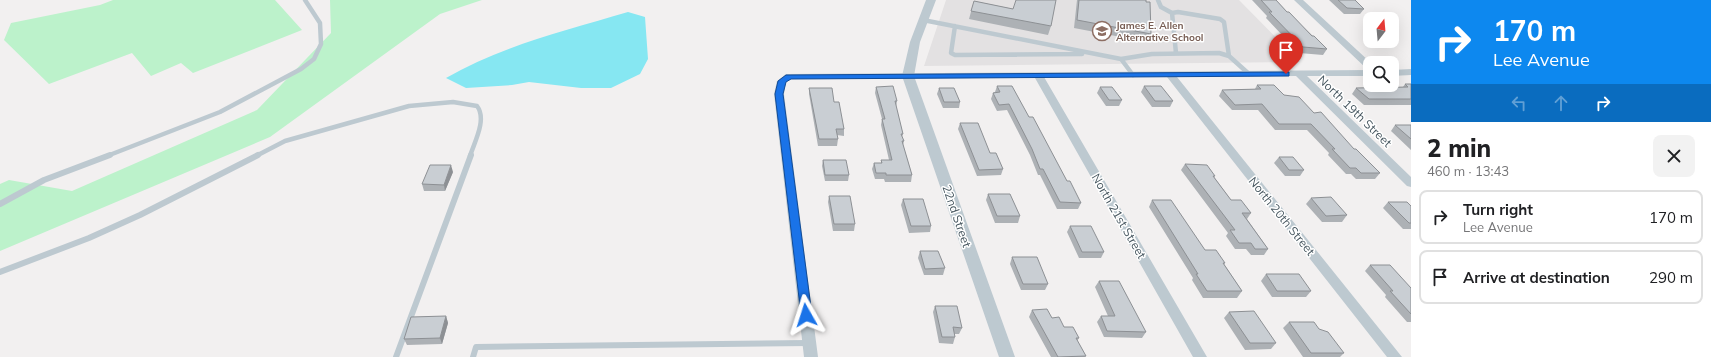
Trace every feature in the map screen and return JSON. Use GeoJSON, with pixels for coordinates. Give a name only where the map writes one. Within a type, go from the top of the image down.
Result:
{"type":"FeatureCollection","features":[{"type":"Feature","properties":{"kind":"street"},"geometry":{"type":"LineString","coordinates":[[908,76],[915,42],[931,0]]}},
{"type":"Feature","properties":{"kind":"street"},"geometry":{"type":"LineString","coordinates":[[1298,0],[1363,60]]}},
{"type":"Feature","properties":{"kind":"street"},"geometry":{"type":"LineString","coordinates":[[1399,73],[1411,72]]}},
{"type":"Feature","properties":{"kind":"street"},"geometry":{"type":"LineString","coordinates":[[811,357],[779,94],[782,81],[789,76],[1363,73]]}},
{"type":"Feature","properties":{"kind":"street","name":"North 20th Street"},"geometry":{"type":"LineString","coordinates":[[1170,74],[1395,357]]}},
{"type":"Feature","properties":{"kind":"street","name":"North 19th Street"},"geometry":{"type":"LineString","coordinates":[[1299,74],[1411,183]]}},
{"type":"Feature","properties":{"kind":"street","name":"North 21st Street"},"geometry":{"type":"LineString","coordinates":[[1038,75],[1200,357]]}},
{"type":"Feature","properties":{"kind":"street","name":"22nd Street"},"geometry":{"type":"LineString","coordinates":[[908,76],[1007,357]]}},
{"type":"Feature","properties":{"kind":"lane"},"geometry":{"type":"LineString","coordinates":[[0,204],[44,180],[220,112],[301,69],[314,58],[321,44],[320,23],[305,0]]}},
{"type":"Feature","properties":{"kind":"lane"},"geometry":{"type":"LineString","coordinates":[[1158,0],[1158,4],[1162,8],[1172,13],[1178,12],[1220,19],[1224,22],[1229,56]]}},
{"type":"Feature","properties":{"kind":"lane"},"geometry":{"type":"LineString","coordinates":[[1172,13],[1176,53]]}},
{"type":"Feature","properties":{"kind":"lane"},"geometry":{"type":"LineString","coordinates":[[923,20],[1121,59],[1152,54],[1219,53],[1229,56],[1249,74]]}},
{"type":"Feature","properties":{"kind":"lane"},"geometry":{"type":"LineString","coordinates":[[955,26],[951,53],[956,55],[1094,54]]}},
{"type":"Feature","properties":{"kind":"lane"},"geometry":{"type":"LineString","coordinates":[[1121,59],[1133,75]]}},
{"type":"Feature","properties":{"kind":"lane"},"geometry":{"type":"LineString","coordinates":[[0,272],[89,238],[183,194],[285,142],[409,106],[452,102],[477,106],[480,110],[482,118],[468,164],[396,357]]}},
{"type":"Feature","properties":{"kind":"lane"},"geometry":{"type":"LineString","coordinates":[[473,357],[476,347],[809,343]]}},
{"type":"Feature","properties":{"kind":"shaded area","name":"James E. Allen Alternative School"},"geometry":{"type":"Polygon","coordinates":[[[946,0],[1239,0],[1300,62],[924,66],[946,0]]]}},
{"type":"Feature","properties":{"kind":"green space"},"geometry":{"type":"Polygon","coordinates":[[[113,0],[275,0],[302,30],[193,73],[181,63],[151,76],[132,53],[49,84],[4,40],[11,23],[100,5],[113,0]]]}},
{"type":"Feature","properties":{"kind":"green space"},"geometry":{"type":"Polygon","coordinates":[[[330,0],[482,0],[440,14],[270,137],[0,251],[0,184],[9,180],[72,191],[257,110],[331,33],[330,0]]]}},
{"type":"Feature","properties":{"kind":"water"},"geometry":{"type":"Polygon","coordinates":[[[628,12],[645,17],[648,59],[640,74],[611,88],[581,88],[529,82],[512,85],[466,88],[446,78],[489,57],[512,48],[558,32],[628,12]]]}},
{"type":"Feature","properties":{"kind":"building"},"geometry":{"type":"Polygon","coordinates":[[[1016,0],[1056,0],[1051,26],[971,11],[974,1],[1013,9],[1016,0]]]}},
{"type":"Feature","properties":{"kind":"building"},"geometry":{"type":"Polygon","coordinates":[[[1079,0],[1146,0],[1146,2],[1150,2],[1151,34],[1077,20],[1079,0]]]}},
{"type":"Feature","properties":{"kind":"building"},"geometry":{"type":"Polygon","coordinates":[[[1261,0],[1276,0],[1327,49],[1303,47],[1269,12],[1272,12],[1261,0]]]}},
{"type":"Feature","properties":{"kind":"building"},"geometry":{"type":"Polygon","coordinates":[[[1338,0],[1355,0],[1364,9],[1347,8],[1338,0]]]}},
{"type":"Feature","properties":{"kind":"building"},"geometry":{"type":"Polygon","coordinates":[[[1405,84],[1411,84],[1411,99],[1369,99],[1356,88],[1363,88],[1363,92],[1399,92],[1399,87],[1408,87],[1405,84]]]}},
{"type":"Feature","properties":{"kind":"building"},"geometry":{"type":"Polygon","coordinates":[[[1257,85],[1274,85],[1284,95],[1299,97],[1314,113],[1321,112],[1354,149],[1356,149],[1380,173],[1361,173],[1356,168],[1350,168],[1332,149],[1335,149],[1311,124],[1279,124],[1262,104],[1235,105],[1222,90],[1261,89],[1257,85]]]}},
{"type":"Feature","properties":{"kind":"building"},"geometry":{"type":"Polygon","coordinates":[[[893,86],[903,134],[901,134],[904,141],[902,141],[912,175],[886,175],[886,173],[876,173],[874,163],[882,163],[881,160],[892,160],[882,119],[885,119],[876,87],[893,86]]]}},
{"type":"Feature","properties":{"kind":"building"},"geometry":{"type":"Polygon","coordinates":[[[997,86],[1012,86],[1029,117],[1033,117],[1067,181],[1070,181],[1081,203],[1060,202],[1043,169],[1040,169],[1032,149],[1009,104],[999,105],[993,93],[1000,92],[997,86]]]}},
{"type":"Feature","properties":{"kind":"building"},"geometry":{"type":"Polygon","coordinates":[[[1144,86],[1161,86],[1173,101],[1155,101],[1144,86]]]}},
{"type":"Feature","properties":{"kind":"building"},"geometry":{"type":"Polygon","coordinates":[[[1100,87],[1112,87],[1122,100],[1109,100],[1100,87]]]}},
{"type":"Feature","properties":{"kind":"building"},"geometry":{"type":"Polygon","coordinates":[[[809,88],[832,88],[834,102],[839,102],[844,129],[836,129],[838,139],[819,139],[809,88]]]}},
{"type":"Feature","properties":{"kind":"building"},"geometry":{"type":"Polygon","coordinates":[[[939,88],[954,88],[960,102],[944,102],[939,88]]]}},
{"type":"Feature","properties":{"kind":"building"},"geometry":{"type":"Polygon","coordinates":[[[960,123],[978,123],[990,153],[996,153],[1003,169],[979,170],[960,123]]]}},
{"type":"Feature","properties":{"kind":"building"},"geometry":{"type":"Polygon","coordinates":[[[1395,125],[1411,125],[1411,139],[1395,125]]]}},
{"type":"Feature","properties":{"kind":"building"},"geometry":{"type":"Polygon","coordinates":[[[1279,157],[1293,157],[1304,170],[1289,170],[1279,157]]]}},
{"type":"Feature","properties":{"kind":"building"},"geometry":{"type":"Polygon","coordinates":[[[823,160],[846,160],[849,175],[825,175],[823,160]]]}},
{"type":"Feature","properties":{"kind":"building"},"geometry":{"type":"Polygon","coordinates":[[[1185,164],[1207,165],[1215,176],[1213,176],[1231,200],[1241,200],[1251,213],[1242,213],[1268,249],[1255,249],[1251,243],[1239,243],[1230,230],[1235,230],[1185,164]]]}},
{"type":"Feature","properties":{"kind":"building"},"geometry":{"type":"Polygon","coordinates":[[[430,165],[451,165],[444,185],[422,184],[430,165]]]}},
{"type":"Feature","properties":{"kind":"building"},"geometry":{"type":"Polygon","coordinates":[[[988,194],[1010,194],[1020,216],[997,216],[988,194]]]}},
{"type":"Feature","properties":{"kind":"building"},"geometry":{"type":"Polygon","coordinates":[[[829,196],[850,196],[855,224],[834,224],[829,196]]]}},
{"type":"Feature","properties":{"kind":"building"},"geometry":{"type":"Polygon","coordinates":[[[1331,197],[1347,215],[1326,216],[1311,198],[1331,197]]]}},
{"type":"Feature","properties":{"kind":"building"},"geometry":{"type":"Polygon","coordinates":[[[903,199],[923,199],[931,226],[911,226],[903,199]]]}},
{"type":"Feature","properties":{"kind":"building"},"geometry":{"type":"Polygon","coordinates":[[[1152,200],[1171,200],[1205,250],[1216,250],[1242,291],[1207,291],[1152,200]]]}},
{"type":"Feature","properties":{"kind":"building"},"geometry":{"type":"Polygon","coordinates":[[[1388,202],[1407,202],[1411,206],[1411,223],[1409,223],[1388,202]]]}},
{"type":"Feature","properties":{"kind":"building"},"geometry":{"type":"Polygon","coordinates":[[[1070,226],[1091,226],[1104,252],[1082,252],[1070,226]]]}},
{"type":"Feature","properties":{"kind":"building"},"geometry":{"type":"Polygon","coordinates":[[[920,251],[938,251],[945,268],[925,269],[920,251]]]}},
{"type":"Feature","properties":{"kind":"building"},"geometry":{"type":"Polygon","coordinates":[[[1012,257],[1037,257],[1048,284],[1023,284],[1012,257]]]}},
{"type":"Feature","properties":{"kind":"building"},"geometry":{"type":"Polygon","coordinates":[[[1370,265],[1390,265],[1411,288],[1411,314],[1390,291],[1393,291],[1370,265]]]}},
{"type":"Feature","properties":{"kind":"building"},"geometry":{"type":"Polygon","coordinates":[[[1266,274],[1299,274],[1311,291],[1277,291],[1266,274]]]}},
{"type":"Feature","properties":{"kind":"building"},"geometry":{"type":"Polygon","coordinates":[[[1099,281],[1119,281],[1146,332],[1107,331],[1101,316],[1115,316],[1099,281]]]}},
{"type":"Feature","properties":{"kind":"building"},"geometry":{"type":"Polygon","coordinates":[[[935,306],[957,306],[962,328],[953,327],[955,337],[942,337],[935,306]]]}},
{"type":"Feature","properties":{"kind":"building"},"geometry":{"type":"Polygon","coordinates":[[[1047,309],[1052,318],[1059,317],[1064,327],[1073,327],[1079,338],[1076,338],[1086,356],[1058,357],[1032,310],[1047,309]]]}},
{"type":"Feature","properties":{"kind":"building"},"geometry":{"type":"Polygon","coordinates":[[[1254,311],[1276,343],[1250,343],[1229,312],[1254,311]]]}},
{"type":"Feature","properties":{"kind":"building"},"geometry":{"type":"Polygon","coordinates":[[[446,316],[440,338],[404,339],[411,317],[446,316]]]}},
{"type":"Feature","properties":{"kind":"building"},"geometry":{"type":"Polygon","coordinates":[[[1289,322],[1314,322],[1319,329],[1328,332],[1344,353],[1311,353],[1289,322]]]}},
{"type":"Feature","properties":{"kind":"place","name":"James E. Allen Alternative School"},"geometry":{"type":"Point","coordinates":[1102,31]}},
{"type":"Feature","properties":{"kind":"route"},"geometry":{"type":"LineString","coordinates":[[806,315],[779,94],[782,81],[789,76],[1286,74]]}}]}
